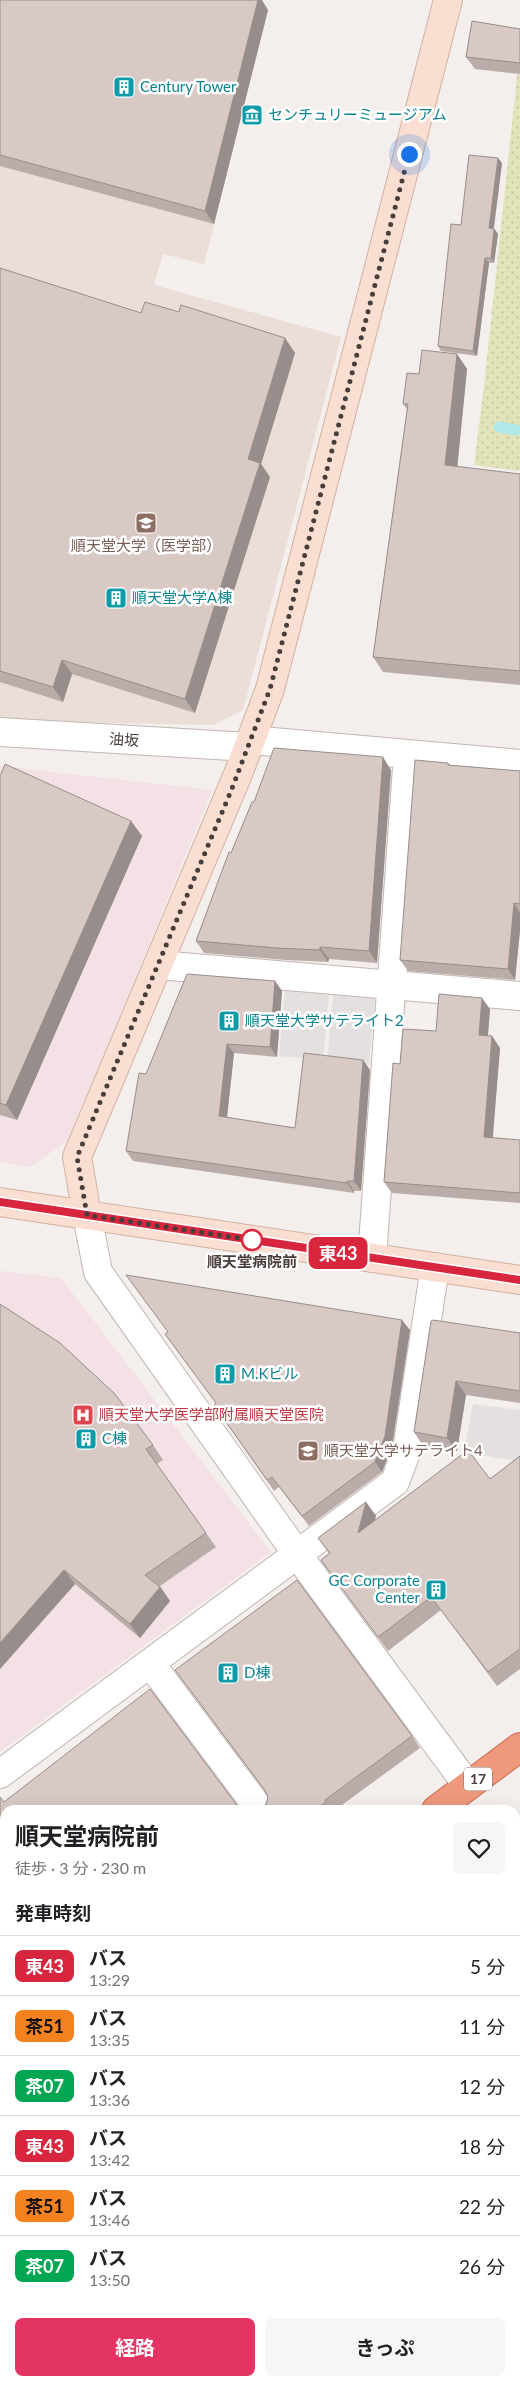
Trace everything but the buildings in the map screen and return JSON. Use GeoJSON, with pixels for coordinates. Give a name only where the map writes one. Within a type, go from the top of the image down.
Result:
{"type":"FeatureCollection","features":[{"type":"Feature","properties":{"kind":"highway","name":"17"},"geometry":{"type":"LineString","coordinates":[[443,1805],[520,1747]]}},
{"type":"Feature","properties":{"kind":"street"},"geometry":{"type":"LineString","coordinates":[[448,0],[270,689],[250,744],[159,965],[77,1157],[98,1272],[297,1554],[468,1786]]}},
{"type":"Feature","properties":{"kind":"street","name":"油坂"},"geometry":{"type":"LineString","coordinates":[[0,732],[250,744],[408,754],[520,764]]}},
{"type":"Feature","properties":{"kind":"street"},"geometry":{"type":"LineString","coordinates":[[372,1258],[408,754]]}},
{"type":"Feature","properties":{"kind":"street"},"geometry":{"type":"LineString","coordinates":[[159,965],[520,996]]}},
{"type":"Feature","properties":{"kind":"street"},"geometry":{"type":"LineString","coordinates":[[0,1202],[520,1280]]}},
{"type":"Feature","properties":{"kind":"street"},"geometry":{"type":"LineString","coordinates":[[0,1774],[395,1482],[407,1450],[436,1267]]}},
{"type":"Feature","properties":{"kind":"street"},"geometry":{"type":"LineString","coordinates":[[150,1663],[256,1805]]}},
{"type":"Feature","properties":{"kind":"shaded area","name":"順天堂大学（医学部）"},"geometry":{"type":"Polygon","coordinates":[[[0,0],[227,0],[268,10],[204,264],[163,254],[154,285],[341,337],[243,710],[213,725],[20,721],[0,718],[0,0]]]}},
{"type":"Feature","properties":{"kind":"shaded area"},"geometry":{"type":"Polygon","coordinates":[[[0,766],[212,790],[70,1139],[30,1167],[0,1162],[0,766]]]}},
{"type":"Feature","properties":{"kind":"shaded area"},"geometry":{"type":"Polygon","coordinates":[[[285,991],[329,995],[323,1060],[279,1056],[285,991]]]}},
{"type":"Feature","properties":{"kind":"shaded area"},"geometry":{"type":"Polygon","coordinates":[[[333,995],[375,998],[369,1065],[327,1061],[333,995]]]}},
{"type":"Feature","properties":{"kind":"shaded area","name":"順天堂大学医学部附属順天堂医院"},"geometry":{"type":"Polygon","coordinates":[[[0,1271],[61,1278],[271,1552],[0,1752],[0,1271]]]}},
{"type":"Feature","properties":{"kind":"shaded area"},"geometry":{"type":"Polygon","coordinates":[[[473,1404],[520,1410],[520,1458],[515,1461],[464,1452],[473,1404]]]}},
{"type":"Feature","properties":{"kind":"green space"},"geometry":{"type":"Polygon","coordinates":[[[520,49],[520,471],[474,465],[520,49]]]}},
{"type":"Feature","properties":{"kind":"waterway"},"geometry":{"type":"LineString","coordinates":[[499,427],[516,430]]}},
{"type":"Feature","properties":{"kind":"bus line","name":"東43"},"geometry":{"type":"LineString","coordinates":[[0,1202],[520,1280]]}},
{"type":"Feature","properties":{"kind":"place","name":"Century Tower"},"geometry":{"type":"Point","coordinates":[124,87]}},
{"type":"Feature","properties":{"kind":"place","name":"センチュリーミュージアム"},"geometry":{"type":"Point","coordinates":[252,115]}},
{"type":"Feature","properties":{"kind":"place","name":"順天堂大学（医学部）"},"geometry":{"type":"Point","coordinates":[146,523]}},
{"type":"Feature","properties":{"kind":"place","name":"順天堂大学A棟"},"geometry":{"type":"Point","coordinates":[116,598]}},
{"type":"Feature","properties":{"kind":"place","name":"順天堂大学サテライト2"},"geometry":{"type":"Point","coordinates":[229,1021]}},
{"type":"Feature","properties":{"kind":"place","name":"順天堂病院前"},"geometry":{"type":"Point","coordinates":[252,1240]}},
{"type":"Feature","properties":{"kind":"place","name":"M.Kビル"},"geometry":{"type":"Point","coordinates":[225,1374]}},
{"type":"Feature","properties":{"kind":"place","name":"順天堂大学医学部附属順天堂医院"},"geometry":{"type":"Point","coordinates":[83,1415]}},
{"type":"Feature","properties":{"kind":"place","name":"C棟"},"geometry":{"type":"Point","coordinates":[86,1439]}},
{"type":"Feature","properties":{"kind":"place","name":"順天堂大学サテライト4"},"geometry":{"type":"Point","coordinates":[308,1451]}},
{"type":"Feature","properties":{"kind":"place","name":"GC Corporate Center"},"geometry":{"type":"Point","coordinates":[436,1590]}},
{"type":"Feature","properties":{"kind":"place","name":"D棟"},"geometry":{"type":"Point","coordinates":[228,1673]}},
{"type":"Feature","properties":{"kind":"route"},"geometry":{"type":"LineString","coordinates":[[252,1240],[258,1241],[87,1215],[77,1157],[231,791],[270,689],[409,154]]}}]}
